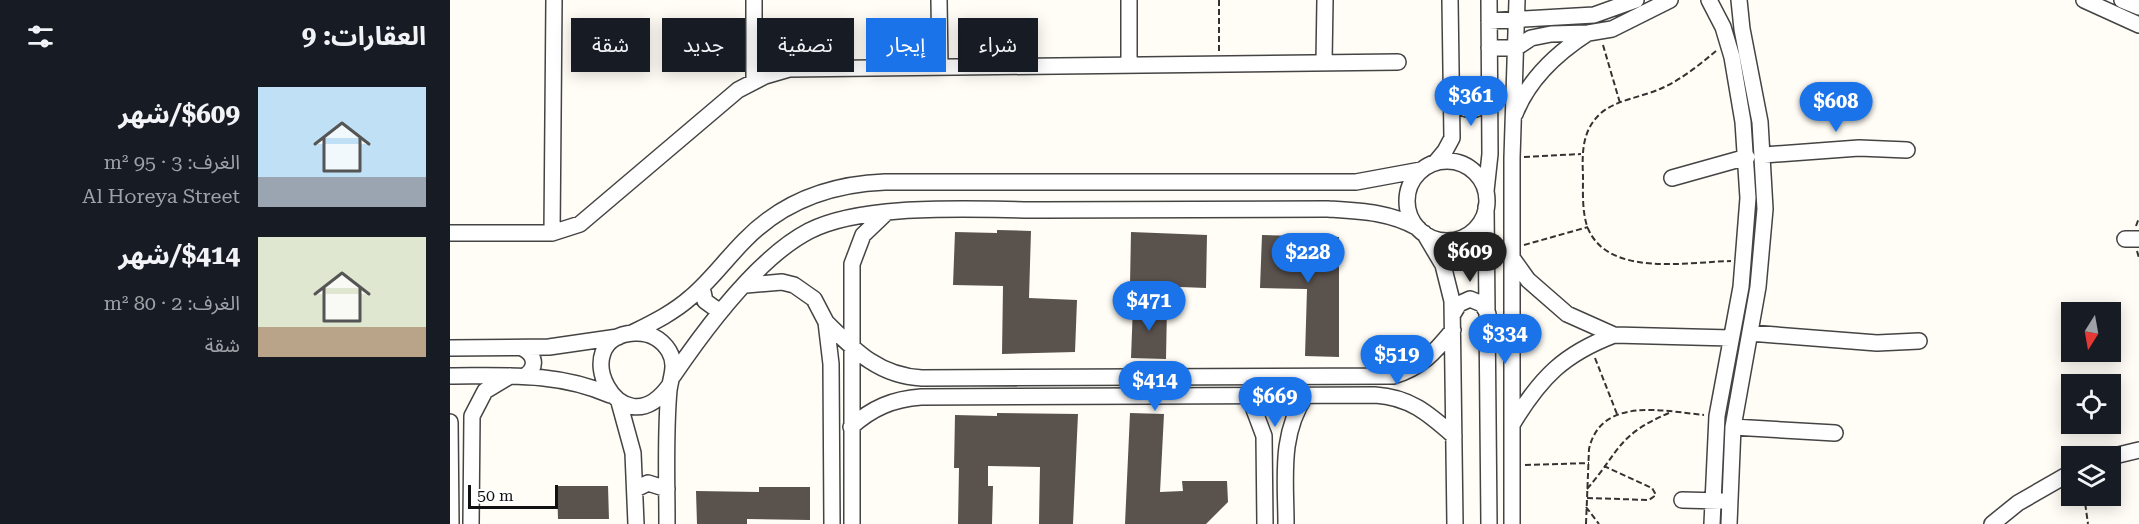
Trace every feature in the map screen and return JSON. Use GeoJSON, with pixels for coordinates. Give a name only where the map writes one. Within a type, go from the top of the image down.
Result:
{"type":"FeatureCollection","features":[{"type":"Feature","properties":{"kind":"street"},"geometry":{"type":"LineString","coordinates":[[552,233],[554,0]]}},
{"type":"Feature","properties":{"kind":"street"},"geometry":{"type":"LineString","coordinates":[[754,0],[754,81]]}},
{"type":"Feature","properties":{"kind":"street"},"geometry":{"type":"LineString","coordinates":[[939,0],[939,18]]}},
{"type":"Feature","properties":{"kind":"street"},"geometry":{"type":"LineString","coordinates":[[1129,0],[1129,64]]}},
{"type":"Feature","properties":{"kind":"street"},"geometry":{"type":"LineString","coordinates":[[1324,62],[1325,0]]}},
{"type":"Feature","properties":{"kind":"street"},"geometry":{"type":"LineString","coordinates":[[1435,163],[1452,138],[1450,0]]}},
{"type":"Feature","properties":{"kind":"street"},"geometry":{"type":"LineString","coordinates":[[1489,0],[1490,154],[1486,191],[1489,524]]}},
{"type":"Feature","properties":{"kind":"street"},"geometry":{"type":"LineString","coordinates":[[1512,524],[1512,158],[1517,0]]}},
{"type":"Feature","properties":{"kind":"street"},"geometry":{"type":"LineString","coordinates":[[1489,21],[1594,15],[1636,0]]}},
{"type":"Feature","properties":{"kind":"street"},"geometry":{"type":"LineString","coordinates":[[1489,48],[1516,48],[1531,38],[1551,34],[1594,32],[1624,25],[1670,0]]}},
{"type":"Feature","properties":{"kind":"street"},"geometry":{"type":"LineString","coordinates":[[1709,0],[1722,2],[1730,0]]}},
{"type":"Feature","properties":{"kind":"street"},"geometry":{"type":"LineString","coordinates":[[1709,0],[1728,41],[1746,152],[1748,219],[1745,261],[1717,416],[1712,524]]}},
{"type":"Feature","properties":{"kind":"street"},"geometry":{"type":"LineString","coordinates":[[1729,524],[1733,427],[1750,333],[1763,236],[1763,150],[1739,0]]}},
{"type":"Feature","properties":{"kind":"street"},"geometry":{"type":"LineString","coordinates":[[2122,0],[2139,7]]}},
{"type":"Feature","properties":{"kind":"street"},"geometry":{"type":"LineString","coordinates":[[2088,1],[2139,25]]}},
{"type":"Feature","properties":{"kind":"street"},"geometry":{"type":"LineString","coordinates":[[1513,119],[1520,102],[1542,70],[1572,44],[1594,32]]}},
{"type":"Feature","properties":{"kind":"street"},"geometry":{"type":"LineString","coordinates":[[946,66],[1398,62]]}},
{"type":"Feature","properties":{"kind":"street"},"geometry":{"type":"LineString","coordinates":[[450,233],[552,233],[569,229],[590,217],[738,90],[754,81],[777,72],[801,68],[866,67]]}},
{"type":"Feature","properties":{"kind":"street"},"geometry":{"type":"LineString","coordinates":[[1453,99],[1464,109],[1471,110],[1478,109],[1490,100]]}},
{"type":"Feature","properties":{"kind":"street"},"geometry":{"type":"LineString","coordinates":[[1672,178],[1746,152],[1859,147],[1907,150]]}},
{"type":"Feature","properties":{"kind":"street"},"geometry":{"type":"LineString","coordinates":[[636,524],[636,489],[630,436],[615,398],[604,385],[600,363],[611,342],[676,309],[702,287],[759,226],[809,196],[866,183],[1356,182],[1421,170],[1435,163],[1451,161],[1467,166],[1479,177],[1486,191]]}},
{"type":"Feature","properties":{"kind":"street"},"geometry":{"type":"LineString","coordinates":[[1421,170],[1411,183],[1407,199],[1409,214],[1443,265],[1453,314],[1455,524]]}},
{"type":"Feature","properties":{"kind":"street"},"geometry":{"type":"LineString","coordinates":[[972,182],[972,210]]}},
{"type":"Feature","properties":{"kind":"street"},"geometry":{"type":"LineString","coordinates":[[1170,210],[1171,182]]}},
{"type":"Feature","properties":{"kind":"street"},"geometry":{"type":"LineString","coordinates":[[1328,209],[1337,198],[1336,188],[1329,182]]}},
{"type":"Feature","properties":{"kind":"street"},"geometry":{"type":"LineString","coordinates":[[450,376],[518,376],[569,380],[630,405],[653,402],[723,309],[776,255],[808,232],[845,218],[886,213],[972,210],[1328,209],[1377,213],[1401,219],[1421,231],[1446,241],[1462,238],[1476,229],[1486,207]]}},
{"type":"Feature","properties":{"kind":"street"},"geometry":{"type":"LineString","coordinates":[[852,524],[852,264],[863,235],[886,213]]}},
{"type":"Feature","properties":{"kind":"street"},"geometry":{"type":"LineString","coordinates":[[1513,253],[1528,280],[1560,309],[1590,326],[1614,335],[1731,338]]}},
{"type":"Feature","properties":{"kind":"street"},"geometry":{"type":"LineString","coordinates":[[746,285],[782,282],[794,285],[814,298],[826,322],[851,347],[877,368],[909,377],[1393,376],[1411,371],[1426,362],[1454,330]]}},
{"type":"Feature","properties":{"kind":"street"},"geometry":{"type":"LineString","coordinates":[[702,287],[705,301],[717,309],[723,309]]}},
{"type":"Feature","properties":{"kind":"street"},"geometry":{"type":"LineString","coordinates":[[1453,314],[1459,304],[1470,299],[1482,304],[1488,314]]}},
{"type":"Feature","properties":{"kind":"street"},"geometry":{"type":"LineString","coordinates":[[826,322],[831,364],[832,524]]}},
{"type":"Feature","properties":{"kind":"street"},"geometry":{"type":"LineString","coordinates":[[1750,333],[1866,343],[1919,340]]}},
{"type":"Feature","properties":{"kind":"street"},"geometry":{"type":"LineString","coordinates":[[450,348],[572,346],[626,334],[654,337],[664,344],[674,364],[671,381],[667,524]]}},
{"type":"Feature","properties":{"kind":"street"},"geometry":{"type":"LineString","coordinates":[[1512,425],[1537,386],[1553,369],[1590,344],[1614,335]]}},
{"type":"Feature","properties":{"kind":"street"},"geometry":{"type":"LineString","coordinates":[[471,524],[472,416],[477,403],[497,382],[532,370],[534,361],[530,353],[522,348]]}},
{"type":"Feature","properties":{"kind":"street"},"geometry":{"type":"LineString","coordinates":[[1375,376],[1381,384],[1375,395]]}},
{"type":"Feature","properties":{"kind":"street"},"geometry":{"type":"LineString","coordinates":[[909,377],[903,388],[909,398]]}},
{"type":"Feature","properties":{"kind":"street"},"geometry":{"type":"LineString","coordinates":[[1177,377],[1178,396]]}},
{"type":"Feature","properties":{"kind":"street"},"geometry":{"type":"LineString","coordinates":[[1286,524],[1286,450],[1291,421],[1306,395]]}},
{"type":"Feature","properties":{"kind":"street"},"geometry":{"type":"LineString","coordinates":[[851,427],[878,407],[909,398],[1375,395],[1396,398],[1416,405],[1454,436]]}},
{"type":"Feature","properties":{"kind":"street"},"geometry":{"type":"LineString","coordinates":[[1249,396],[1261,422],[1265,451],[1265,524]]}},
{"type":"Feature","properties":{"kind":"street"},"geometry":{"type":"LineString","coordinates":[[450,422],[451,522]]}},
{"type":"Feature","properties":{"kind":"street"},"geometry":{"type":"LineString","coordinates":[[1733,427],[1835,433]]}},
{"type":"Feature","properties":{"kind":"street"},"geometry":{"type":"LineString","coordinates":[[451,444],[459,440],[471,445]]}},
{"type":"Feature","properties":{"kind":"street"},"geometry":{"type":"LineString","coordinates":[[1265,451],[1277,444],[1286,450]]}},
{"type":"Feature","properties":{"kind":"street"},"geometry":{"type":"LineString","coordinates":[[2121,454],[2139,450]]}},
{"type":"Feature","properties":{"kind":"street"},"geometry":{"type":"LineString","coordinates":[[1992,524],[2018,503],[2061,478]]}},
{"type":"Feature","properties":{"kind":"street"},"geometry":{"type":"LineString","coordinates":[[636,489],[648,483],[667,489]]}},
{"type":"Feature","properties":{"kind":"street"},"geometry":{"type":"LineString","coordinates":[[1682,500],[1729,501]]}},
{"type":"Feature","properties":{"kind":"path"},"geometry":{"type":"LineString","coordinates":[[1219,0],[1219,64]]}},
{"type":"Feature","properties":{"kind":"path"},"geometry":{"type":"LineString","coordinates":[[1594,32],[1620,103]]}},
{"type":"Feature","properties":{"kind":"path"},"geometry":{"type":"LineString","coordinates":[[1728,41],[1677,80],[1661,89],[1603,111],[1591,123],[1584,138],[1582,154],[1585,215],[1588,227],[1604,251],[1620,259],[1644,263],[1745,261]]}},
{"type":"Feature","properties":{"kind":"path"},"geometry":{"type":"LineString","coordinates":[[1512,158],[1582,154]]}},
{"type":"Feature","properties":{"kind":"path"},"geometry":{"type":"LineString","coordinates":[[1513,253],[1588,227]]}},
{"type":"Feature","properties":{"kind":"path"},"geometry":{"type":"LineString","coordinates":[[1590,344],[1617,414]]}},
{"type":"Feature","properties":{"kind":"path"},"geometry":{"type":"LineString","coordinates":[[1586,524],[1591,438],[1605,420],[1617,414],[1639,410],[1717,416]]}},
{"type":"Feature","properties":{"kind":"path"},"geometry":{"type":"LineString","coordinates":[[1587,489],[1627,437],[1644,424],[1672,412]]}},
{"type":"Feature","properties":{"kind":"path"},"geometry":{"type":"LineString","coordinates":[[1512,466],[1588,463]]}},
{"type":"Feature","properties":{"kind":"path"},"geometry":{"type":"LineString","coordinates":[[1587,498],[1649,500],[1656,495],[1652,488],[1604,466]]}},
{"type":"Feature","properties":{"kind":"path"},"geometry":{"type":"LineString","coordinates":[[2086,506],[2088,524]]}},
{"type":"Feature","properties":{"kind":"path"},"geometry":{"type":"LineString","coordinates":[[1586,507],[1599,524]]}},
{"type":"Feature","properties":{"kind":"building"},"geometry":{"type":"Polygon","coordinates":[[[997,230],[1031,231],[1029,298],[1077,300],[1075,352],[1002,354],[1003,286],[953,285],[955,232],[997,233],[997,230]]]}},
{"type":"Feature","properties":{"kind":"building"},"geometry":{"type":"Polygon","coordinates":[[[1131,232],[1207,235],[1206,288],[1130,285],[1131,232]]]}},
{"type":"Feature","properties":{"kind":"building"},"geometry":{"type":"Polygon","coordinates":[[[1262,235],[1339,237],[1339,357],[1305,356],[1307,289],[1260,288],[1262,235]]]}},
{"type":"Feature","properties":{"kind":"building"},"geometry":{"type":"Polygon","coordinates":[[[1133,305],[1167,306],[1166,359],[1131,358],[1133,305]]]}},
{"type":"Feature","properties":{"kind":"building"},"geometry":{"type":"Polygon","coordinates":[[[997,413],[1078,414],[1073,524],[1039,524],[1040,467],[988,466],[988,486],[993,486],[992,524],[958,524],[959,468],[954,468],[955,415],[997,416],[997,413]]]}},
{"type":"Feature","properties":{"kind":"building"},"geometry":{"type":"Polygon","coordinates":[[[1130,413],[1164,414],[1160,492],[1183,491],[1182,481],[1227,481],[1228,502],[1206,524],[1125,524],[1130,413]]]}},
{"type":"Feature","properties":{"kind":"building"},"geometry":{"type":"Polygon","coordinates":[[[557,486],[608,486],[609,519],[558,519],[557,486]]]}},
{"type":"Feature","properties":{"kind":"building"},"geometry":{"type":"Polygon","coordinates":[[[759,487],[810,487],[810,520],[747,519],[747,524],[697,524],[696,491],[759,492],[759,487]]]}}]}
